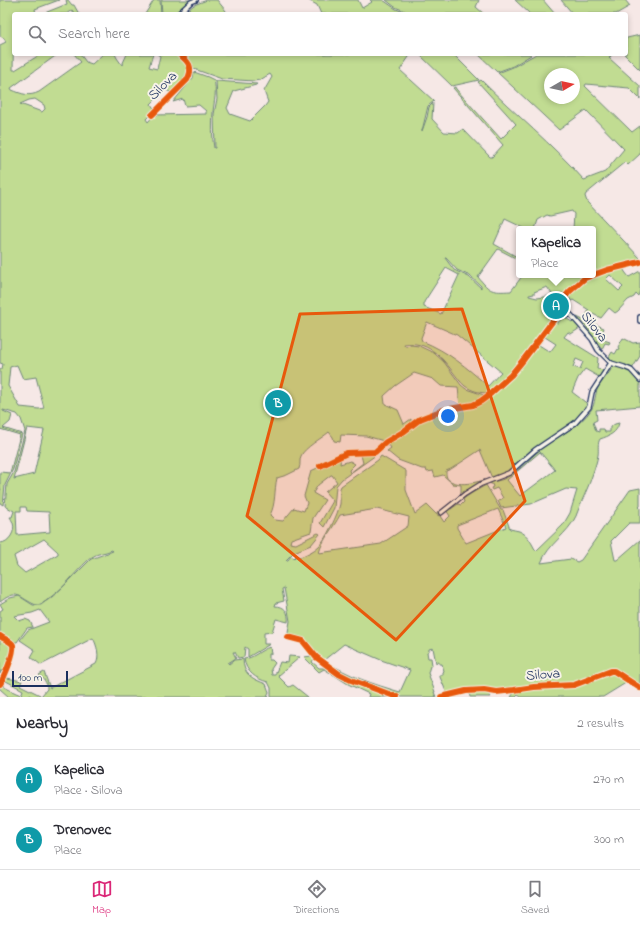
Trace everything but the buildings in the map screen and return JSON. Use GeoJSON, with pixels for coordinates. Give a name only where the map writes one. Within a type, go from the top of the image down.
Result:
{"type":"FeatureCollection","features":[{"type":"Feature","properties":{"kind":"street"},"geometry":{"type":"LineString","coordinates":[[180,12],[191,2],[196,0]]}},
{"type":"Feature","properties":{"kind":"street","name":"Silova"},"geometry":{"type":"LineString","coordinates":[[152,115],[187,80],[191,74],[189,63],[181,56]]}},
{"type":"Feature","properties":{"kind":"street"},"geometry":{"type":"LineString","coordinates":[[596,274],[640,262]]}},
{"type":"Feature","properties":{"kind":"street"},"geometry":{"type":"LineString","coordinates":[[320,466],[347,453],[375,452],[386,442],[403,432],[420,419],[443,410],[469,406],[480,401],[510,375],[556,315],[562,301],[569,292],[585,278]]}},
{"type":"Feature","properties":{"kind":"street","name":"Silova"},"geometry":{"type":"LineString","coordinates":[[556,315],[571,315],[610,363],[624,367],[637,375],[640,380]]}},
{"type":"Feature","properties":{"kind":"street"},"geometry":{"type":"LineString","coordinates":[[640,317],[640,322]]}},
{"type":"Feature","properties":{"kind":"street"},"geometry":{"type":"LineString","coordinates":[[441,512],[481,484],[508,473],[535,450],[575,423],[589,407],[592,392],[610,363]]}},
{"type":"Feature","properties":{"kind":"street"},"geometry":{"type":"LineString","coordinates":[[0,636],[13,644],[13,650],[7,670],[0,684]]}},
{"type":"Feature","properties":{"kind":"street"},"geometry":{"type":"LineString","coordinates":[[288,637],[303,641],[316,657],[339,674],[397,697]]}},
{"type":"Feature","properties":{"kind":"street","name":"Silova"},"geometry":{"type":"LineString","coordinates":[[441,697],[484,690],[496,692],[534,687],[574,685],[611,671],[614,671],[640,688]]}},
{"type":"Feature","properties":{"kind":"highlighted area"},"geometry":{"type":"Polygon","coordinates":[[[462,309],[525,501],[396,640],[247,516],[300,314],[462,309]]]}},
{"type":"Feature","properties":{"kind":"green space"},"geometry":{"type":"Polygon","coordinates":[[[0,0],[59,0],[35,9],[36,12],[12,12],[13,70],[38,56],[55,56],[11,88],[12,90],[26,94],[39,92],[81,62],[76,56],[82,56],[86,62],[92,64],[101,56],[116,56],[122,65],[126,56],[152,56],[149,67],[157,69],[160,56],[180,56],[187,62],[190,71],[187,78],[171,92],[162,89],[160,95],[151,104],[155,110],[146,119],[148,122],[154,115],[206,114],[206,111],[199,105],[185,106],[183,99],[173,102],[193,78],[194,72],[208,77],[214,80],[215,89],[212,126],[214,148],[214,114],[217,99],[216,81],[257,84],[234,91],[227,108],[230,114],[250,121],[268,102],[264,91],[272,77],[270,74],[260,80],[254,81],[222,79],[194,69],[192,63],[184,56],[410,56],[400,70],[434,101],[428,106],[422,131],[429,107],[433,103],[432,119],[444,132],[458,133],[463,129],[490,157],[492,157],[503,145],[453,88],[455,87],[501,139],[516,124],[478,82],[481,80],[559,154],[584,180],[605,172],[624,149],[586,110],[559,130],[498,73],[513,67],[532,56],[611,56],[609,58],[640,86],[640,99],[629,88],[586,84],[585,86],[632,132],[640,126],[640,154],[628,165],[625,162],[585,196],[587,202],[640,258],[640,260],[616,265],[596,273],[596,226],[573,226],[574,214],[572,211],[550,216],[547,215],[538,220],[536,226],[520,226],[505,219],[494,244],[516,256],[516,258],[498,249],[478,277],[486,286],[495,291],[511,291],[521,278],[586,278],[564,296],[562,293],[555,298],[547,287],[529,295],[537,298],[552,296],[558,305],[555,307],[554,305],[544,310],[544,312],[557,311],[556,315],[517,366],[488,393],[482,393],[465,386],[443,360],[432,350],[420,345],[404,344],[405,346],[419,346],[434,353],[444,362],[461,385],[466,389],[484,396],[475,403],[460,406],[458,387],[441,386],[433,379],[414,373],[395,386],[384,396],[385,404],[398,410],[404,424],[411,419],[411,424],[397,435],[384,441],[366,436],[341,435],[340,442],[334,441],[329,432],[309,446],[303,453],[300,458],[299,469],[277,478],[273,506],[270,515],[275,520],[283,521],[294,508],[304,511],[307,503],[304,496],[311,471],[341,457],[340,464],[350,461],[355,464],[349,470],[350,473],[363,463],[361,455],[374,453],[379,449],[380,450],[376,455],[342,479],[336,486],[334,508],[324,527],[320,523],[333,501],[325,492],[337,482],[331,475],[318,485],[313,493],[325,500],[313,518],[311,532],[291,539],[290,543],[296,544],[318,533],[320,534],[311,545],[294,552],[286,560],[288,560],[291,556],[294,558],[296,556],[300,557],[313,551],[322,543],[337,514],[340,504],[341,486],[378,460],[381,456],[406,471],[406,490],[415,514],[427,505],[436,514],[438,511],[438,516],[443,512],[440,516],[444,522],[450,516],[446,510],[449,508],[451,509],[458,504],[461,505],[464,502],[463,499],[486,485],[501,510],[503,510],[510,529],[519,531],[525,535],[536,551],[563,525],[570,513],[577,490],[566,489],[531,504],[501,508],[498,501],[503,498],[497,488],[492,490],[492,484],[488,483],[504,479],[511,475],[546,445],[582,421],[593,407],[597,389],[609,373],[613,364],[627,369],[640,380],[640,406],[596,410],[597,420],[593,422],[596,431],[599,432],[599,429],[604,429],[605,432],[610,432],[610,427],[619,423],[618,426],[612,434],[600,439],[595,466],[576,516],[568,528],[548,550],[541,563],[571,559],[577,562],[581,560],[630,490],[640,488],[640,523],[629,523],[611,541],[615,560],[617,560],[640,540],[640,687],[625,675],[612,670],[578,683],[567,685],[534,685],[507,690],[478,689],[447,694],[440,677],[440,675],[443,675],[444,671],[442,664],[439,664],[439,662],[436,663],[433,648],[429,649],[427,652],[428,658],[431,658],[432,665],[430,666],[428,673],[436,697],[399,697],[356,682],[327,665],[311,650],[302,638],[290,635],[288,633],[290,621],[284,588],[282,589],[284,601],[276,603],[275,606],[286,610],[288,622],[276,619],[272,632],[264,633],[264,644],[270,644],[248,657],[248,649],[245,647],[244,657],[238,658],[235,652],[233,652],[236,658],[228,663],[229,664],[234,660],[243,659],[243,664],[247,673],[253,678],[266,684],[269,692],[267,696],[269,697],[42,697],[47,687],[45,681],[39,675],[44,672],[50,688],[96,664],[98,655],[97,647],[93,638],[41,665],[31,657],[35,650],[20,640],[28,630],[49,622],[40,610],[14,616],[19,621],[25,619],[30,621],[33,627],[27,628],[17,642],[12,642],[0,635],[0,611],[3,609],[0,604],[10,598],[18,596],[11,596],[0,602],[0,543],[9,539],[14,530],[10,517],[12,517],[14,511],[5,506],[7,484],[14,472],[25,431],[21,419],[17,414],[3,410],[12,415],[10,422],[3,428],[22,434],[13,469],[5,485],[3,505],[0,503],[0,472],[10,473],[20,435],[0,429],[0,369],[2,369],[3,364],[0,363],[0,45],[6,42],[4,38],[0,36],[0,0]],[[35,99],[20,104],[42,112],[45,109],[44,105],[35,99]],[[445,258],[454,270],[469,277],[481,288],[481,286],[470,276],[457,270],[445,258]],[[446,268],[424,302],[424,307],[441,314],[459,275],[446,268]],[[427,322],[421,338],[422,341],[432,345],[457,360],[488,386],[501,372],[457,335],[427,322]],[[17,365],[10,367],[8,386],[20,407],[39,409],[44,408],[36,377],[23,379],[17,365]],[[27,428],[14,479],[34,474],[44,430],[27,428]],[[540,452],[507,480],[520,496],[555,470],[540,452]],[[21,507],[21,511],[16,511],[17,535],[50,532],[49,512],[27,511],[26,507],[21,507]],[[377,509],[340,515],[323,543],[319,553],[381,544],[408,526],[409,517],[377,509]],[[498,509],[457,525],[457,528],[466,543],[506,527],[498,509]],[[44,539],[14,556],[17,566],[25,573],[58,554],[58,552],[44,539]],[[112,550],[96,555],[86,562],[59,590],[91,559],[113,551],[112,550]],[[20,596],[33,605],[36,605],[30,602],[20,596]],[[344,644],[324,660],[342,671],[361,679],[400,692],[410,670],[381,660],[344,644]]]}},
{"type":"Feature","properties":{"kind":"green space"},"geometry":{"type":"Polygon","coordinates":[[[66,0],[68,0],[72,5],[74,5],[78,12],[74,12],[72,10],[69,12],[47,12],[67,4],[66,0]]]}},
{"type":"Feature","properties":{"kind":"green space"},"geometry":{"type":"Polygon","coordinates":[[[154,0],[160,0],[161,12],[146,12],[154,0]]]}},
{"type":"Feature","properties":{"kind":"green space"},"geometry":{"type":"Polygon","coordinates":[[[161,0],[191,0],[178,12],[162,12],[161,0]]]}},
{"type":"Feature","properties":{"kind":"green space"},"geometry":{"type":"Polygon","coordinates":[[[207,0],[217,0],[226,12],[185,12],[194,5],[207,0]]]}},
{"type":"Feature","properties":{"kind":"green space"},"geometry":{"type":"Polygon","coordinates":[[[308,0],[358,0],[362,8],[372,2],[370,0],[383,0],[396,9],[404,12],[320,12],[317,5],[308,0]]]}},
{"type":"Feature","properties":{"kind":"green space"},"geometry":{"type":"Polygon","coordinates":[[[386,0],[479,0],[476,7],[482,12],[407,12],[395,7],[386,0]]]}},
{"type":"Feature","properties":{"kind":"green space"},"geometry":{"type":"Polygon","coordinates":[[[515,0],[543,0],[553,12],[528,12],[515,0]]]}},
{"type":"Feature","properties":{"kind":"green space"},"geometry":{"type":"Polygon","coordinates":[[[561,0],[625,0],[630,6],[620,12],[571,12],[561,0]]]}},
{"type":"Feature","properties":{"kind":"green space"},"geometry":{"type":"Polygon","coordinates":[[[640,35],[640,70],[626,56],[628,56],[628,38],[640,35]]]}},
{"type":"Feature","properties":{"kind":"green space"},"geometry":{"type":"Polygon","coordinates":[[[421,56],[455,56],[479,80],[452,86],[421,56]]]}},
{"type":"Feature","properties":{"kind":"green space"},"geometry":{"type":"Polygon","coordinates":[[[480,56],[529,56],[513,66],[497,72],[480,56]]]}},
{"type":"Feature","properties":{"kind":"green space"},"geometry":{"type":"Polygon","coordinates":[[[622,266],[629,277],[640,271],[640,290],[638,296],[636,294],[615,313],[609,308],[601,318],[593,314],[587,321],[604,328],[602,333],[605,335],[604,340],[610,342],[609,344],[605,343],[602,349],[585,325],[577,317],[583,320],[589,310],[573,300],[571,301],[568,294],[586,279],[596,278],[596,275],[622,266]],[[610,275],[606,279],[619,291],[623,287],[610,275]]]}},
{"type":"Feature","properties":{"kind":"green space"},"geometry":{"type":"Polygon","coordinates":[[[566,316],[567,319],[572,322],[574,320],[580,328],[571,334],[568,332],[564,337],[598,358],[597,369],[605,370],[599,377],[585,369],[578,378],[572,392],[589,405],[573,423],[509,472],[461,495],[461,485],[453,484],[443,475],[435,477],[433,471],[427,472],[426,469],[422,469],[398,460],[387,451],[391,448],[389,445],[385,447],[389,443],[419,421],[444,414],[451,409],[469,407],[502,385],[554,322],[558,323],[562,317],[566,316]],[[545,337],[539,345],[550,352],[556,344],[545,337]],[[576,359],[573,367],[580,369],[583,362],[576,359]],[[480,450],[446,471],[446,476],[449,480],[454,482],[464,484],[492,478],[480,450]]]}},
{"type":"Feature","properties":{"kind":"green space"},"geometry":{"type":"Polygon","coordinates":[[[623,338],[633,343],[640,342],[640,356],[632,369],[640,375],[640,378],[626,367],[612,361],[609,357],[612,352],[615,354],[619,349],[618,347],[623,338]]]}},
{"type":"Feature","properties":{"kind":"green space"},"geometry":{"type":"Polygon","coordinates":[[[0,638],[9,643],[12,647],[5,672],[1,671],[0,674],[0,638]]]}},
{"type":"Feature","properties":{"kind":"green space"},"geometry":{"type":"Polygon","coordinates":[[[270,647],[271,654],[269,654],[269,660],[272,660],[275,663],[271,669],[272,675],[275,675],[280,662],[288,663],[289,656],[300,657],[278,676],[289,687],[293,685],[308,697],[271,697],[271,688],[268,682],[259,679],[249,671],[244,659],[270,647]]]}},
{"type":"Feature","properties":{"kind":"green space"},"geometry":{"type":"Polygon","coordinates":[[[304,657],[315,657],[312,662],[319,668],[326,668],[356,684],[394,697],[368,697],[369,694],[348,684],[324,669],[319,672],[304,657]]]}},
{"type":"Feature","properties":{"kind":"green space"},"geometry":{"type":"Polygon","coordinates":[[[614,672],[629,681],[603,697],[521,697],[518,695],[516,697],[511,697],[514,693],[512,691],[534,687],[565,687],[614,672]]]}},
{"type":"Feature","properties":{"kind":"green space"},"geometry":{"type":"Polygon","coordinates":[[[7,678],[22,681],[20,685],[40,695],[41,697],[33,697],[30,695],[29,697],[9,697],[0,689],[2,684],[4,684],[4,687],[21,695],[23,690],[6,681],[5,679],[7,678]]]}},
{"type":"Feature","properties":{"kind":"green space"},"geometry":{"type":"Polygon","coordinates":[[[486,691],[491,697],[470,697],[469,692],[486,691]]]}},
{"type":"Feature","properties":{"kind":"cycle path"},"geometry":{"type":"LineString","coordinates":[[152,115],[187,80],[189,76],[190,69],[188,63],[181,56]]}},
{"type":"Feature","properties":{"kind":"cycle path"},"geometry":{"type":"LineString","coordinates":[[596,274],[640,262]]}},
{"type":"Feature","properties":{"kind":"cycle path"},"geometry":{"type":"LineString","coordinates":[[320,466],[347,453],[375,452],[386,442],[403,432],[420,419],[443,410],[473,405],[481,401],[511,375],[555,318],[562,301],[569,292],[585,278]]}},
{"type":"Feature","properties":{"kind":"cycle path"},"geometry":{"type":"LineString","coordinates":[[0,636],[13,645],[9,665],[0,684]]}},
{"type":"Feature","properties":{"kind":"cycle path"},"geometry":{"type":"LineString","coordinates":[[288,637],[303,641],[316,657],[339,674],[397,697]]}},
{"type":"Feature","properties":{"kind":"cycle path"},"geometry":{"type":"LineString","coordinates":[[441,697],[466,691],[484,690],[496,692],[534,687],[574,685],[611,671],[614,671],[640,688]]}},
{"type":"Feature","properties":{"kind":"place","name":"Kapelica"},"geometry":{"type":"Point","coordinates":[556,306]}},
{"type":"Feature","properties":{"kind":"place","name":"Drenovec"},"geometry":{"type":"Point","coordinates":[278,403]}}]}
